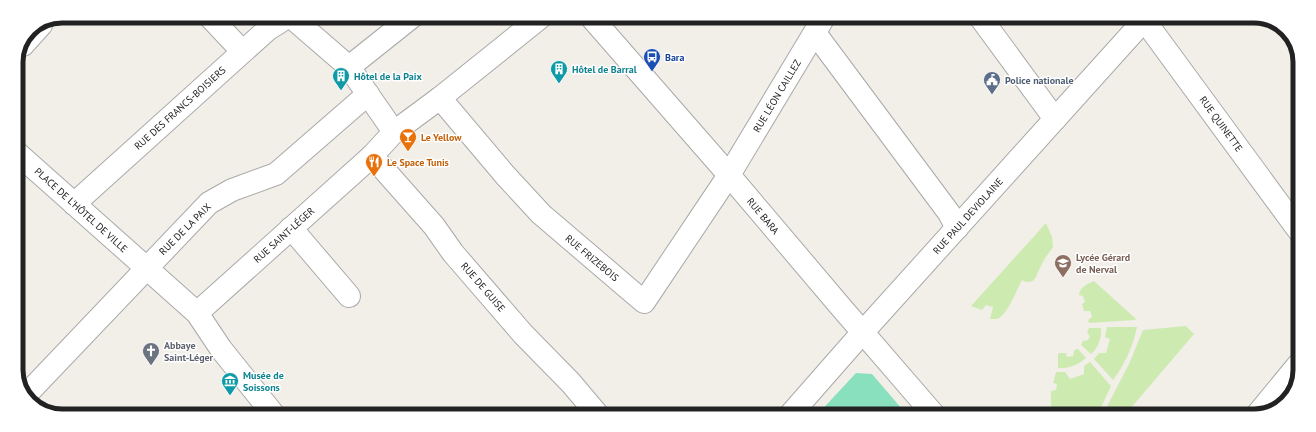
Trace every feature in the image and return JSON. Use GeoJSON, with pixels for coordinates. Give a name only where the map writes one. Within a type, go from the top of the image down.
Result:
{"type":"FeatureCollection","features":[{"type":"Feature","properties":{"kind":"street"},"geometry":{"type":"LineString","coordinates":[[215,23],[242,52]]}},
{"type":"Feature","properties":{"kind":"street","name":"RUE DES FRANCS-BOISIERS"},"geometry":{"type":"LineString","coordinates":[[74,204],[242,52],[267,30],[278,23]]}},
{"type":"Feature","properties":{"kind":"street"},"geometry":{"type":"LineString","coordinates":[[297,23],[350,67],[394,132]]}},
{"type":"Feature","properties":{"kind":"street"},"geometry":{"type":"LineString","coordinates":[[350,67],[403,23]]}},
{"type":"Feature","properties":{"kind":"street","name":"RUE SAINT-LÉGER"},"geometry":{"type":"LineString","coordinates":[[197,314],[372,156],[394,132],[440,98],[534,23]]}},
{"type":"Feature","properties":{"kind":"street","name":"RUE BARA"},"geometry":{"type":"LineString","coordinates":[[596,23],[729,175],[862,333],[929,409]]}},
{"type":"Feature","properties":{"kind":"street"},"geometry":{"type":"LineString","coordinates":[[984,23],[1055,119]]}},
{"type":"Feature","properties":{"kind":"street","name":"RUE PAUL DEVIOLAINE"},"geometry":{"type":"LineString","coordinates":[[795,409],[1141,23]]}},
{"type":"Feature","properties":{"kind":"street","name":"RUE QUINETTE"},"geometry":{"type":"LineString","coordinates":[[1149,23],[1293,223]]}},
{"type":"Feature","properties":{"kind":"street"},"geometry":{"type":"LineString","coordinates":[[819,25],[949,213],[957,228]]}},
{"type":"Feature","properties":{"kind":"street","name":"RUE LÉON CAILLEZ"},"geometry":{"type":"LineString","coordinates":[[729,175],[819,25]]}},
{"type":"Feature","properties":{"kind":"street","name":"RUE DE LA PAIX"},"geometry":{"type":"LineString","coordinates":[[29,392],[209,203],[232,190],[276,174],[368,94]]}},
{"type":"Feature","properties":{"kind":"street","name":"RUE FRIZEBOIS"},"geometry":{"type":"LineString","coordinates":[[440,98],[505,175],[541,214],[644,302],[729,175]]}},
{"type":"Feature","properties":{"kind":"street","name":"RUE DE GUISE"},"geometry":{"type":"LineString","coordinates":[[372,156],[434,226],[453,253],[523,334],[571,383],[593,409]]}},
{"type":"Feature","properties":{"kind":"street","name":"PLACE DE L'HÔTEL DE VILLE"},"geometry":{"type":"LineString","coordinates":[[23,158],[197,314],[221,349],[269,409]]}},
{"type":"Feature","properties":{"kind":"street"},"geometry":{"type":"LineString","coordinates":[[292,228],[349,296]]}},
{"type":"Feature","properties":{"kind":"street"},"geometry":{"type":"LineString","coordinates":[[1263,408],[1293,371]]}},
{"type":"Feature","properties":{"kind":"green space"},"geometry":{"type":"Polygon","coordinates":[[[1046,223],[1052,237],[1053,247],[1035,279],[1030,282],[1022,280],[1011,302],[1001,317],[997,319],[990,319],[993,307],[986,305],[982,310],[971,306],[1046,223]]]}},
{"type":"Feature","properties":{"kind":"green space"},"geometry":{"type":"Polygon","coordinates":[[[1094,281],[1136,319],[1089,323],[1088,320],[1092,317],[1090,311],[1084,311],[1082,304],[1085,302],[1083,296],[1079,295],[1082,288],[1094,281]]]}},
{"type":"Feature","properties":{"kind":"green space"},"geometry":{"type":"Polygon","coordinates":[[[1186,326],[1194,334],[1130,409],[1106,409],[1129,364],[1143,330],[1186,326]]]}},
{"type":"Feature","properties":{"kind":"green space"},"geometry":{"type":"Polygon","coordinates":[[[1107,327],[1137,327],[1128,355],[1113,380],[1094,359],[1099,353],[1106,353],[1110,339],[1105,337],[1107,327]]]}},
{"type":"Feature","properties":{"kind":"green space"},"geometry":{"type":"Polygon","coordinates":[[[1089,328],[1101,328],[1099,342],[1096,349],[1091,354],[1081,345],[1083,341],[1088,340],[1090,336],[1087,333],[1089,328]]]}},
{"type":"Feature","properties":{"kind":"green space"},"geometry":{"type":"Polygon","coordinates":[[[1076,349],[1078,349],[1086,358],[1073,366],[1058,368],[1058,354],[1066,353],[1067,357],[1073,356],[1076,349]]]}},
{"type":"Feature","properties":{"kind":"green space"},"geometry":{"type":"Polygon","coordinates":[[[1090,362],[1111,386],[1100,409],[1051,409],[1051,391],[1056,390],[1057,384],[1053,383],[1056,372],[1065,372],[1070,379],[1084,374],[1084,366],[1090,362]]]}},
{"type":"Feature","properties":{"kind":"green space"},"geometry":{"type":"Polygon","coordinates":[[[856,373],[872,374],[902,409],[823,409],[856,373]]]}},
{"type":"Feature","properties":{"kind":"place","name":"Bara"},"geometry":{"type":"Point","coordinates":[652,72]}},
{"type":"Feature","properties":{"kind":"place","name":"Hôtel de Barral"},"geometry":{"type":"Point","coordinates":[559,84]}},
{"type":"Feature","properties":{"kind":"place","name":"Hôtel de la Paix"},"geometry":{"type":"Point","coordinates":[341,91]}},
{"type":"Feature","properties":{"kind":"place","name":"Police nationale"},"geometry":{"type":"Point","coordinates":[992,95]}},
{"type":"Feature","properties":{"kind":"place","name":"Le Yellow"},"geometry":{"type":"Point","coordinates":[408,152]}},
{"type":"Feature","properties":{"kind":"place","name":"Le Space Tunis"},"geometry":{"type":"Point","coordinates":[374,177]}},
{"type":"Feature","properties":{"kind":"place","name":"Lycée Gérard de Nerval"},"geometry":{"type":"Point","coordinates":[1063,278]}},
{"type":"Feature","properties":{"kind":"place","name":"Abbaye Saint-Léger"},"geometry":{"type":"Point","coordinates":[151,366]}},
{"type":"Feature","properties":{"kind":"place","name":"Musée de Soissons"},"geometry":{"type":"Point","coordinates":[230,396]}}]}
